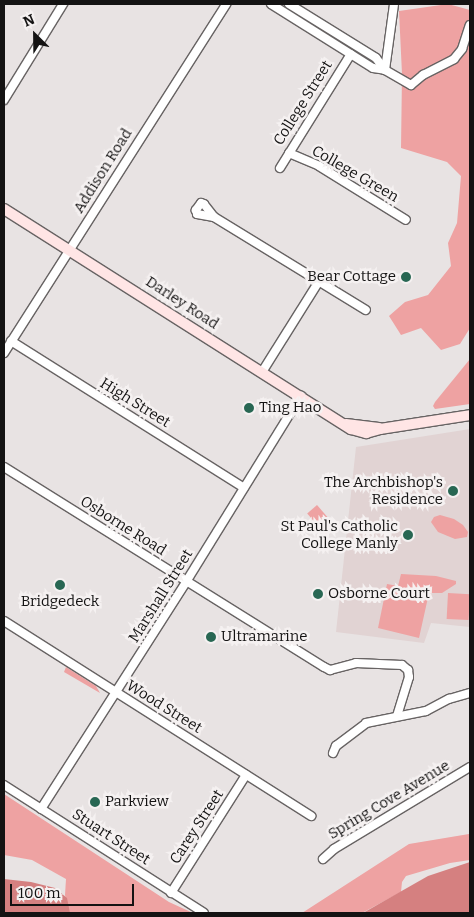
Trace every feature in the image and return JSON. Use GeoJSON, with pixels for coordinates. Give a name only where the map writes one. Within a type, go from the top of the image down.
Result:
{"type":"FeatureCollection","features":[{"type":"Feature","properties":{"kind":"street"},"geometry":{"type":"LineString","coordinates":[[4,100],[63,4]]}},
{"type":"Feature","properties":{"kind":"street","name":"Addison Road"},"geometry":{"type":"LineString","coordinates":[[4,353],[226,4]]}},
{"type":"Feature","properties":{"kind":"street"},"geometry":{"type":"LineString","coordinates":[[271,4],[373,68],[386,70],[411,85],[423,75],[454,59],[462,49],[470,25]]}},
{"type":"Feature","properties":{"kind":"street"},"geometry":{"type":"LineString","coordinates":[[289,4],[381,62],[386,70]]}},
{"type":"Feature","properties":{"kind":"street"},"geometry":{"type":"LineString","coordinates":[[386,70],[394,4]]}},
{"type":"Feature","properties":{"kind":"street","name":"College Street"},"geometry":{"type":"LineString","coordinates":[[280,168],[351,54]]}},
{"type":"Feature","properties":{"kind":"street","name":"College Green"},"geometry":{"type":"LineString","coordinates":[[289,153],[319,166],[406,220]]}},
{"type":"Feature","properties":{"kind":"street","name":"Darley Road"},"geometry":{"type":"LineString","coordinates":[[4,209],[344,424],[380,429],[470,415]]}},
{"type":"Feature","properties":{"kind":"street"},"geometry":{"type":"LineString","coordinates":[[214,217],[366,310]]}},
{"type":"Feature","properties":{"kind":"street"},"geometry":{"type":"LineString","coordinates":[[262,372],[319,281]]}},
{"type":"Feature","properties":{"kind":"street","name":"High Street"},"geometry":{"type":"LineString","coordinates":[[11,341],[244,488]]}},
{"type":"Feature","properties":{"kind":"street","name":"Marshall Street"},"geometry":{"type":"LineString","coordinates":[[41,808],[116,693],[301,396]]}},
{"type":"Feature","properties":{"kind":"street","name":"Osborne Road"},"geometry":{"type":"LineString","coordinates":[[4,467],[330,670],[356,663],[402,665],[408,670],[409,677],[397,716]]}},
{"type":"Feature","properties":{"kind":"street","name":"Wood Street"},"geometry":{"type":"LineString","coordinates":[[4,620],[311,816]]}},
{"type":"Feature","properties":{"kind":"street"},"geometry":{"type":"LineString","coordinates":[[333,754],[336,746],[366,723],[426,711],[449,699],[470,692]]}},
{"type":"Feature","properties":{"kind":"street","name":"Spring Cove Avenue"},"geometry":{"type":"LineString","coordinates":[[323,859],[334,849],[470,767]]}},
{"type":"Feature","properties":{"kind":"street","name":"Carey Street"},"geometry":{"type":"LineString","coordinates":[[171,893],[246,776]]}},
{"type":"Feature","properties":{"kind":"street","name":"Stuart Street"},"geometry":{"type":"LineString","coordinates":[[4,785],[204,913]]}},
{"type":"Feature","properties":{"kind":"shaded area"},"geometry":{"type":"Polygon","coordinates":[[[448,4],[470,10],[470,328],[460,344],[441,350],[421,328],[401,335],[389,316],[405,302],[428,295],[451,266],[448,243],[457,223],[461,176],[447,162],[401,148],[402,74],[399,11],[448,4]]]}},
{"type":"Feature","properties":{"kind":"shaded area"},"geometry":{"type":"Polygon","coordinates":[[[470,359],[470,404],[435,409],[433,406],[435,402],[470,359]]]}},
{"type":"Feature","properties":{"kind":"shaded area","name":"St Paul's Catholic College Manly"},"geometry":{"type":"Polygon","coordinates":[[[470,429],[470,627],[431,623],[424,643],[336,632],[356,447],[470,429]]]}},
{"type":"Feature","properties":{"kind":"shaded area"},"geometry":{"type":"Polygon","coordinates":[[[317,505],[336,527],[326,535],[307,514],[317,505]]]}},
{"type":"Feature","properties":{"kind":"shaded area"},"geometry":{"type":"Polygon","coordinates":[[[440,515],[454,519],[463,525],[468,532],[467,537],[455,539],[438,532],[431,522],[434,517],[440,515]]]}},
{"type":"Feature","properties":{"kind":"shaded area"},"geometry":{"type":"Polygon","coordinates":[[[401,574],[436,576],[456,581],[456,584],[442,593],[429,593],[419,638],[378,628],[387,584],[398,586],[401,574]]]}},
{"type":"Feature","properties":{"kind":"shaded area"},"geometry":{"type":"Polygon","coordinates":[[[448,593],[470,594],[469,620],[447,619],[448,593]]]}},
{"type":"Feature","properties":{"kind":"shaded area"},"geometry":{"type":"Polygon","coordinates":[[[66,667],[96,686],[100,693],[64,672],[66,667]]]}},
{"type":"Feature","properties":{"kind":"shaded area"},"geometry":{"type":"Polygon","coordinates":[[[4,794],[169,902],[193,913],[69,913],[65,895],[66,879],[32,860],[4,855],[4,794]]]}},
{"type":"Feature","properties":{"kind":"shaded area"},"geometry":{"type":"Polygon","coordinates":[[[470,832],[470,860],[450,863],[406,876],[402,882],[401,892],[362,913],[302,913],[409,844],[469,834],[470,832]]]}},
{"type":"Feature","properties":{"kind":"shaded area"},"geometry":{"type":"Polygon","coordinates":[[[470,862],[470,913],[363,913],[428,876],[470,862]]]}},
{"type":"Feature","properties":{"kind":"shaded area"},"geometry":{"type":"Polygon","coordinates":[[[4,879],[31,882],[55,888],[67,898],[70,913],[4,913],[4,879]]]}},
{"type":"Feature","properties":{"kind":"place","name":"Bear Cottage"},"geometry":{"type":"Point","coordinates":[406,277]}},
{"type":"Feature","properties":{"kind":"place","name":"Ting Hao"},"geometry":{"type":"Point","coordinates":[249,408]}},
{"type":"Feature","properties":{"kind":"place","name":"The Archbishop's Residence"},"geometry":{"type":"Point","coordinates":[453,491]}},
{"type":"Feature","properties":{"kind":"place","name":"St Paul's Catholic College Manly"},"geometry":{"type":"Point","coordinates":[408,535]}},
{"type":"Feature","properties":{"kind":"place","name":"Bridgedeck"},"geometry":{"type":"Point","coordinates":[60,585]}},
{"type":"Feature","properties":{"kind":"place","name":"Osborne Court"},"geometry":{"type":"Point","coordinates":[318,594]}},
{"type":"Feature","properties":{"kind":"place","name":"Ultramarine"},"geometry":{"type":"Point","coordinates":[211,637]}},
{"type":"Feature","properties":{"kind":"place","name":"Parkview"},"geometry":{"type":"Point","coordinates":[95,802]}}]}
